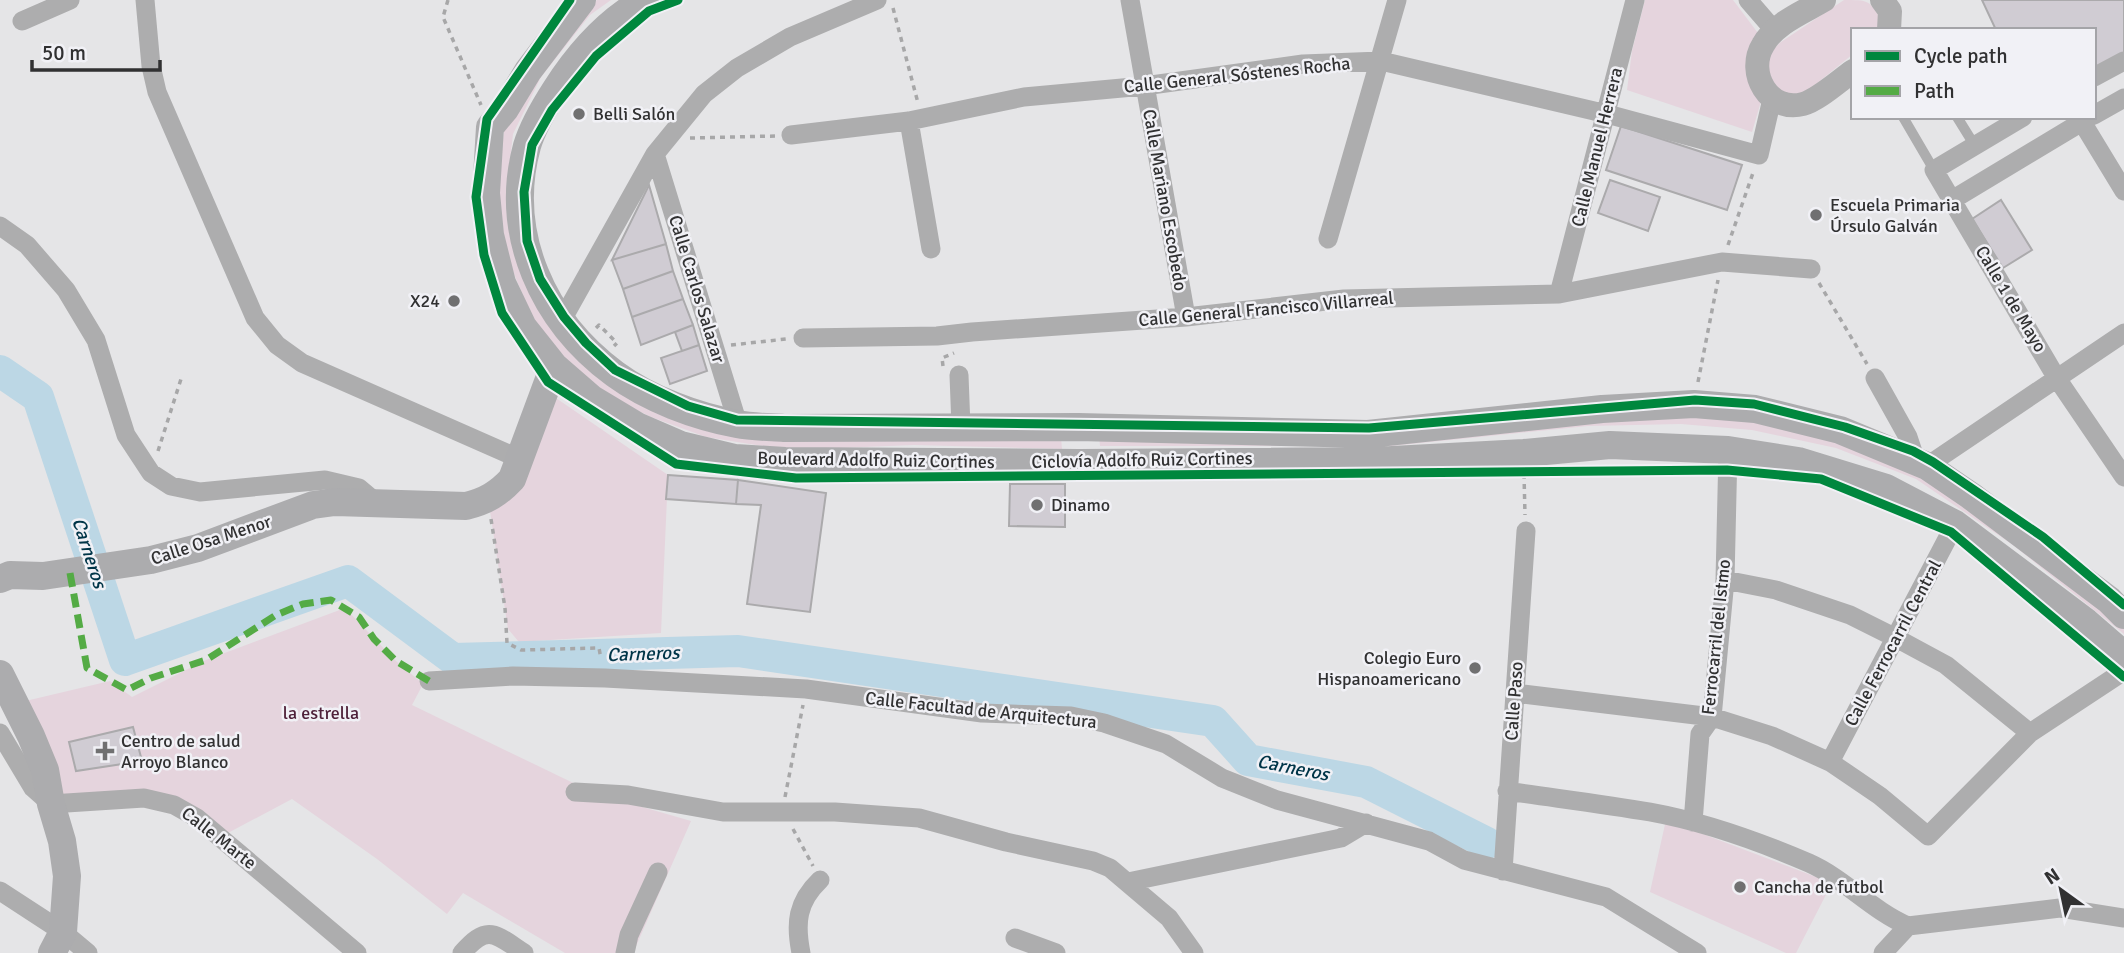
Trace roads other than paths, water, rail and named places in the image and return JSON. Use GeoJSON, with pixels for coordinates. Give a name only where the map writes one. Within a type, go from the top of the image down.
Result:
{"type":"FeatureCollection","features":[{"type":"Feature","properties":{"kind":"main road","name":"Boulevard Adolfo Ruiz Cortines"},"geometry":{"type":"LineString","coordinates":[[582,0],[490,127],[486,193],[490,235],[502,283],[523,327],[554,366],[592,399],[637,426],[681,444],[736,458],[785,461],[1374,461],[1524,453],[1610,445],[1728,450],[1798,461],[1886,488],[1955,524],[2086,622],[2124,655]]}},
{"type":"Feature","properties":{"kind":"main road","name":"Boulevard Adolfo Ruiz Cortines"},"geometry":{"type":"LineString","coordinates":[[645,0],[604,29],[573,62],[545,105],[527,145],[519,191],[523,241],[538,284],[582,346],[615,374],[647,393],[688,411],[738,424],[784,428],[1079,427],[1368,434],[1602,409],[1694,404],[1755,409],[1828,427],[1922,463],[1971,496],[2124,614]]}},
{"type":"Feature","properties":{"kind":"main road"},"geometry":{"type":"LineString","coordinates":[[520,459],[554,366]]}},
{"type":"Feature","properties":{"kind":"main road"},"geometry":{"type":"LineString","coordinates":[[1079,427],[1079,463]]}},
{"type":"Feature","properties":{"kind":"main road","name":"Calle Osa Menor"},"geometry":{"type":"LineString","coordinates":[[0,579],[10,575],[43,576],[151,561],[198,548],[313,505],[335,502],[466,506],[485,501],[499,492],[512,479],[520,459]]}},
{"type":"Feature","properties":{"kind":"main road"},"geometry":{"type":"LineString","coordinates":[[0,674],[45,770],[62,841],[67,876],[58,943]]}},
{"type":"Feature","properties":{"kind":"street"},"geometry":{"type":"LineString","coordinates":[[22,21],[70,0]]}},
{"type":"Feature","properties":{"kind":"street"},"geometry":{"type":"LineString","coordinates":[[145,0],[151,66],[157,92],[255,318],[277,345],[302,363],[520,459]]}},
{"type":"Feature","properties":{"kind":"street"},"geometry":{"type":"LineString","coordinates":[[562,320],[660,147],[704,94],[737,68],[790,37],[877,0]]}},
{"type":"Feature","properties":{"kind":"street","name":"Calle Mariano Escobedo"},"geometry":{"type":"LineString","coordinates":[[1130,0],[1186,317]]}},
{"type":"Feature","properties":{"kind":"street"},"geometry":{"type":"LineString","coordinates":[[1328,239],[1397,0]]}},
{"type":"Feature","properties":{"kind":"street","name":"Calle Manuel Herrera"},"geometry":{"type":"LineString","coordinates":[[1559,294],[1635,0]]}},
{"type":"Feature","properties":{"kind":"street"},"geometry":{"type":"LineString","coordinates":[[1748,0],[1774,30]]}},
{"type":"Feature","properties":{"kind":"street"},"geometry":{"type":"LineString","coordinates":[[1824,0],[1774,30],[1761,46],[1757,66],[1763,90],[1772,99],[1788,106],[1806,104],[1851,72]]}},
{"type":"Feature","properties":{"kind":"street","name":"Calle General Sóstenes Rocha"},"geometry":{"type":"LineString","coordinates":[[791,135],[1024,97],[1144,86],[1303,64],[1381,61],[1607,114],[1759,155],[1772,99]]}},
{"type":"Feature","properties":{"kind":"street"},"geometry":{"type":"LineString","coordinates":[[2096,76],[2124,61]]}},
{"type":"Feature","properties":{"kind":"street"},"geometry":{"type":"LineString","coordinates":[[2096,113],[2124,98]]}},
{"type":"Feature","properties":{"kind":"street"},"geometry":{"type":"LineString","coordinates":[[914,114],[931,249]]}},
{"type":"Feature","properties":{"kind":"street"},"geometry":{"type":"LineString","coordinates":[[1934,170],[2020,119]]}},
{"type":"Feature","properties":{"kind":"street"},"geometry":{"type":"LineString","coordinates":[[1952,200],[2085,119]]}},
{"type":"Feature","properties":{"kind":"street"},"geometry":{"type":"LineString","coordinates":[[2088,119],[2124,191]]}},
{"type":"Feature","properties":{"kind":"street","name":"Calle Carlos Salazar"},"geometry":{"type":"LineString","coordinates":[[660,147],[738,424]]}},
{"type":"Feature","properties":{"kind":"street","name":"Calle 1 de Mayo"},"geometry":{"type":"LineString","coordinates":[[1934,170],[2056,377],[2124,477]]}},
{"type":"Feature","properties":{"kind":"street"},"geometry":{"type":"LineString","coordinates":[[0,226],[27,245],[66,290],[96,340],[126,435],[151,473],[171,486],[200,492],[325,480],[359,488],[379,505]]}},
{"type":"Feature","properties":{"kind":"street"},"geometry":{"type":"LineString","coordinates":[[0,237],[27,245]]}},
{"type":"Feature","properties":{"kind":"street","name":"Calle General Francisco Villarreal"},"geometry":{"type":"LineString","coordinates":[[803,338],[937,336],[1186,317],[1344,299],[1559,294],[1722,262],[1811,269]]}},
{"type":"Feature","properties":{"kind":"street"},"geometry":{"type":"LineString","coordinates":[[1875,377],[1922,463],[2124,333]]}},
{"type":"Feature","properties":{"kind":"street"},"geometry":{"type":"LineString","coordinates":[[959,375],[961,427]]}},
{"type":"Feature","properties":{"kind":"street","name":"Ferrocarril del Istmo"},"geometry":{"type":"LineString","coordinates":[[1693,822],[1700,734],[1712,717],[1725,580],[1728,450]]}},
{"type":"Feature","properties":{"kind":"street","name":"Calle Ferrocarril Central"},"geometry":{"type":"LineString","coordinates":[[1830,762],[1955,524]]}},
{"type":"Feature","properties":{"kind":"street","name":"Calle Paso"},"geometry":{"type":"LineString","coordinates":[[1503,866],[1526,531]]}},
{"type":"Feature","properties":{"kind":"street"},"geometry":{"type":"LineString","coordinates":[[1725,580],[1776,590],[1850,615],[1896,638],[1946,665],[2030,733]]}},
{"type":"Feature","properties":{"kind":"street"},"geometry":{"type":"LineString","coordinates":[[1515,693],[1712,717],[1772,736],[1830,762],[1880,796],[1928,836],[2030,733],[2124,671]]}},
{"type":"Feature","properties":{"kind":"street","name":"Calle Facultad de Arquitectura"},"geometry":{"type":"LineString","coordinates":[[429,681],[513,676],[806,689],[982,713],[1071,716],[1104,723],[1166,744],[1222,778],[1277,800],[1429,841],[1464,860],[1503,866],[1606,897],[1697,953]]}},
{"type":"Feature","properties":{"kind":"street"},"geometry":{"type":"LineString","coordinates":[[0,733],[33,788],[51,804]]}},
{"type":"Feature","properties":{"kind":"street"},"geometry":{"type":"LineString","coordinates":[[1507,791],[1652,812],[1746,838],[1812,864],[1885,916],[1908,926],[2060,908],[2124,918]]}},
{"type":"Feature","properties":{"kind":"street"},"geometry":{"type":"LineString","coordinates":[[575,792],[628,795],[723,812],[782,811],[919,818],[1006,842],[1093,861],[1110,868],[1168,918],[1194,953]]}},
{"type":"Feature","properties":{"kind":"street","name":"Calle Marte"},"geometry":{"type":"LineString","coordinates":[[51,804],[144,798],[174,805],[197,818],[357,953]]}},
{"type":"Feature","properties":{"kind":"street"},"geometry":{"type":"LineString","coordinates":[[1128,882],[1341,838],[1366,823]]}},
{"type":"Feature","properties":{"kind":"street"},"geometry":{"type":"LineString","coordinates":[[625,953],[629,935],[658,872]]}},
{"type":"Feature","properties":{"kind":"street"},"geometry":{"type":"LineString","coordinates":[[801,953],[798,934],[801,906],[807,892],[820,880]]}},
{"type":"Feature","properties":{"kind":"street"},"geometry":{"type":"LineString","coordinates":[[0,891],[58,943],[88,953]]}},
{"type":"Feature","properties":{"kind":"street"},"geometry":{"type":"LineString","coordinates":[[1883,953],[1908,926]]}},
{"type":"Feature","properties":{"kind":"street"},"geometry":{"type":"LineString","coordinates":[[462,953],[475,938],[485,933],[494,934],[524,953]]}},
{"type":"Feature","properties":{"kind":"street"},"geometry":{"type":"LineString","coordinates":[[1015,938],[1056,953]]}},
{"type":"Feature","properties":{"kind":"lane","name":"Calle 1 de Mayo"},"geometry":{"type":"LineString","coordinates":[[1904,119],[1934,170]]}},
{"type":"Feature","properties":{"kind":"lane"},"geometry":{"type":"LineString","coordinates":[[1958,119],[1975,146]]}},
{"type":"Feature","properties":{"kind":"waterway","name":"Carneros"},"geometry":{"type":"LineString","coordinates":[[0,371],[38,397],[125,660],[348,581],[453,659],[738,651],[1213,721],[1248,760],[1366,782],[1487,843]]}},
{"type":"Feature","properties":{"kind":"place","name":"Belli Salón"},"geometry":{"type":"Point","coordinates":[579,114]}},
{"type":"Feature","properties":{"kind":"place","name":"Escuela Primaria Úrsulo Galván"},"geometry":{"type":"Point","coordinates":[1816,215]}},
{"type":"Feature","properties":{"kind":"place","name":"X24"},"geometry":{"type":"Point","coordinates":[454,301]}},
{"type":"Feature","properties":{"kind":"place","name":"Dinamo"},"geometry":{"type":"Point","coordinates":[1037,505]}},
{"type":"Feature","properties":{"kind":"place","name":"Colegio Euro Hispanoamericano"},"geometry":{"type":"Point","coordinates":[1475,668]}},
{"type":"Feature","properties":{"kind":"place","name":"Centro de salud Arroyo Blanco"},"geometry":{"type":"Point","coordinates":[105,751]}},
{"type":"Feature","properties":{"kind":"place","name":"Cancha de futbol"},"geometry":{"type":"Point","coordinates":[1740,887]}},
{"type":"Feature","properties":{"kind":"park label","name":"la estrella"},"geometry":{"type":"Point","coordinates":[321,713]}}]}
